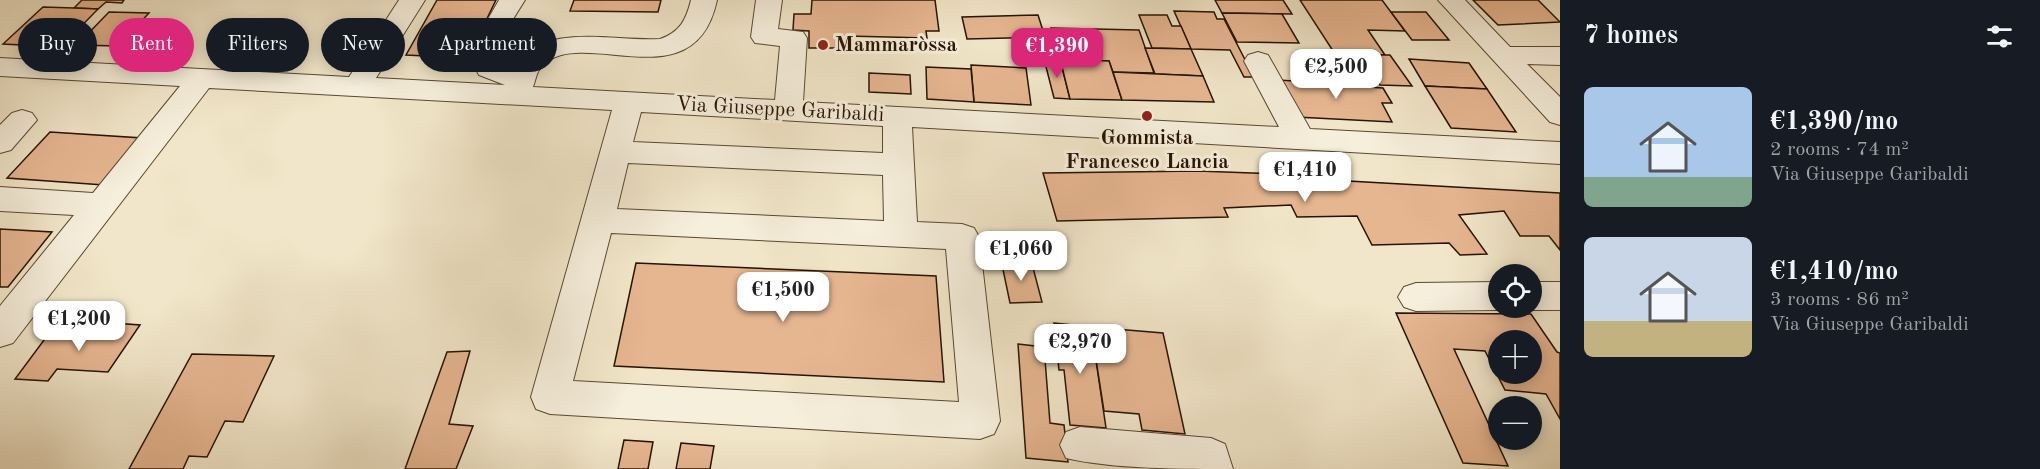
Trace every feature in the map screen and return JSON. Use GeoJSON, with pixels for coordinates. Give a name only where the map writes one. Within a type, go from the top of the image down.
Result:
{"type":"FeatureCollection","features":[{"type":"Feature","properties":{"kind":"street"},"geometry":{"type":"LineString","coordinates":[[357,87],[412,0]]}},
{"type":"Feature","properties":{"kind":"street"},"geometry":{"type":"LineString","coordinates":[[512,0],[487,47],[484,60],[486,66],[491,70],[519,86],[531,61],[552,49],[572,45],[644,48],[671,44],[690,33],[700,16],[704,0]]}},
{"type":"Feature","properties":{"kind":"street"},"geometry":{"type":"LineString","coordinates":[[769,0],[764,37],[794,38],[788,110]]}},
{"type":"Feature","properties":{"kind":"street"},"geometry":{"type":"LineString","coordinates":[[1451,0],[1560,115]]}},
{"type":"Feature","properties":{"kind":"street"},"geometry":{"type":"LineString","coordinates":[[1503,55],[1560,56]]}},
{"type":"Feature","properties":{"kind":"street"},"geometry":{"type":"LineString","coordinates":[[1258,61],[1300,138]]}},
{"type":"Feature","properties":{"kind":"street","name":"Via Giuseppe Garibaldi"},"geometry":{"type":"LineString","coordinates":[[0,68],[357,87],[519,86],[629,102],[1560,153]]}},
{"type":"Feature","properties":{"kind":"street"},"geometry":{"type":"LineString","coordinates":[[0,332],[201,79]]}},
{"type":"Feature","properties":{"kind":"street"},"geometry":{"type":"LineString","coordinates":[[598,220],[962,237],[980,420],[550,397],[629,102]]}},
{"type":"Feature","properties":{"kind":"street"},"geometry":{"type":"LineString","coordinates":[[897,117],[901,234]]}},
{"type":"Feature","properties":{"kind":"street"},"geometry":{"type":"LineString","coordinates":[[0,143],[22,120]]}},
{"type":"Feature","properties":{"kind":"street"},"geometry":{"type":"LineString","coordinates":[[616,152],[898,165]]}},
{"type":"Feature","properties":{"kind":"street"},"geometry":{"type":"LineString","coordinates":[[0,199],[101,205]]}},
{"type":"Feature","properties":{"kind":"street"},"geometry":{"type":"LineString","coordinates":[[1416,297],[1488,296]]}},
{"type":"Feature","properties":{"kind":"street"},"geometry":{"type":"LineString","coordinates":[[1542,296],[1560,296]]}},
{"type":"Feature","properties":{"kind":"street"},"geometry":{"type":"LineString","coordinates":[[1080,445],[1210,457],[1212,469]]}},
{"type":"Feature","properties":{"kind":"building"},"geometry":{"type":"Polygon","coordinates":[[[82,0],[124,0],[122,3],[106,2],[98,9],[74,8],[82,0]]]}},
{"type":"Feature","properties":{"kind":"building"},"geometry":{"type":"Polygon","coordinates":[[[437,0],[496,0],[487,18],[427,18],[437,0]]]}},
{"type":"Feature","properties":{"kind":"building"},"geometry":{"type":"Polygon","coordinates":[[[574,0],[661,0],[658,12],[570,11],[574,0]]]}},
{"type":"Feature","properties":{"kind":"building"},"geometry":{"type":"Polygon","coordinates":[[[812,0],[935,0],[939,31],[926,31],[927,38],[848,36],[849,40],[837,40],[837,48],[809,48],[809,31],[793,30],[794,14],[811,14],[812,0]]]}},
{"type":"Feature","properties":{"kind":"building"},"geometry":{"type":"Polygon","coordinates":[[[1215,0],[1283,0],[1292,14],[1222,13],[1215,0]]]}},
{"type":"Feature","properties":{"kind":"building"},"geometry":{"type":"Polygon","coordinates":[[[1300,0],[1382,0],[1405,31],[1368,30],[1385,55],[1335,54],[1300,0]]]}},
{"type":"Feature","properties":{"kind":"building"},"geometry":{"type":"Polygon","coordinates":[[[1473,0],[1538,0],[1560,22],[1498,25],[1473,0]]]}},
{"type":"Feature","properties":{"kind":"building"},"geometry":{"type":"Polygon","coordinates":[[[43,7],[98,9],[89,18],[31,18],[43,7]]]}},
{"type":"Feature","properties":{"kind":"building"},"geometry":{"type":"Polygon","coordinates":[[[1174,11],[1214,12],[1217,19],[1224,19],[1254,77],[1244,77],[1230,50],[1191,49],[1174,11]]]}},
{"type":"Feature","properties":{"kind":"building"},"geometry":{"type":"Polygon","coordinates":[[[109,12],[149,13],[144,18],[109,18],[109,46],[97,45],[97,24],[109,12]]]}},
{"type":"Feature","properties":{"kind":"building"},"geometry":{"type":"Polygon","coordinates":[[[1391,12],[1426,12],[1449,40],[1412,40],[1391,12]]]}},
{"type":"Feature","properties":{"kind":"building"},"geometry":{"type":"Polygon","coordinates":[[[1222,13],[1282,14],[1299,43],[1237,42],[1222,13]]]}},
{"type":"Feature","properties":{"kind":"building"},"geometry":{"type":"Polygon","coordinates":[[[1038,15],[1045,37],[967,39],[962,17],[1038,15]]]}},
{"type":"Feature","properties":{"kind":"building"},"geometry":{"type":"Polygon","coordinates":[[[1139,15],[1167,15],[1172,26],[1181,26],[1191,49],[1152,48],[1139,15]]]}},
{"type":"Feature","properties":{"kind":"building"},"geometry":{"type":"Polygon","coordinates":[[[1051,28],[1139,30],[1154,73],[1113,72],[1109,61],[1060,59],[1051,28]]]}},
{"type":"Feature","properties":{"kind":"building"},"geometry":{"type":"Polygon","coordinates":[[[18,30],[18,45],[3,44],[18,30]]]}},
{"type":"Feature","properties":{"kind":"building"},"geometry":{"type":"Polygon","coordinates":[[[417,35],[417,56],[406,55],[417,35]]]}},
{"type":"Feature","properties":{"kind":"building"},"geometry":{"type":"Polygon","coordinates":[[[1145,48],[1191,49],[1203,76],[1155,74],[1145,48]]]}},
{"type":"Feature","properties":{"kind":"building"},"geometry":{"type":"Polygon","coordinates":[[[1361,55],[1390,55],[1412,86],[1380,85],[1361,55]]]}},
{"type":"Feature","properties":{"kind":"building"},"geometry":{"type":"Polygon","coordinates":[[[1044,59],[1060,59],[1070,99],[1054,98],[1044,59]]]}},
{"type":"Feature","properties":{"kind":"building"},"geometry":{"type":"Polygon","coordinates":[[[1060,59],[1109,61],[1122,100],[1070,99],[1060,59]]]}},
{"type":"Feature","properties":{"kind":"building"},"geometry":{"type":"Polygon","coordinates":[[[1409,59],[1469,63],[1487,89],[1425,86],[1409,59]]]}},
{"type":"Feature","properties":{"kind":"building"},"geometry":{"type":"Polygon","coordinates":[[[971,65],[1026,68],[1031,105],[974,102],[971,65]]]}},
{"type":"Feature","properties":{"kind":"building"},"geometry":{"type":"Polygon","coordinates":[[[926,67],[971,69],[974,102],[927,99],[926,67]]]}},
{"type":"Feature","properties":{"kind":"building"},"geometry":{"type":"Polygon","coordinates":[[[1113,72],[1203,76],[1214,102],[1122,100],[1113,72]]]}},
{"type":"Feature","properties":{"kind":"building"},"geometry":{"type":"Polygon","coordinates":[[[869,73],[910,75],[911,94],[869,92],[869,73]]]}},
{"type":"Feature","properties":{"kind":"building"},"geometry":{"type":"Polygon","coordinates":[[[1303,73],[1329,74],[1335,85],[1383,88],[1392,103],[1382,103],[1392,122],[1296,117],[1280,80],[1307,82],[1303,73]]]}},
{"type":"Feature","properties":{"kind":"building"},"geometry":{"type":"Polygon","coordinates":[[[1425,86],[1487,89],[1516,132],[1451,128],[1425,86]]]}},
{"type":"Feature","properties":{"kind":"building"},"geometry":{"type":"Polygon","coordinates":[[[50,132],[142,138],[104,185],[7,178],[50,132]]]}},
{"type":"Feature","properties":{"kind":"building"},"geometry":{"type":"Polygon","coordinates":[[[1198,171],[1560,193],[1560,250],[1549,236],[1520,236],[1504,211],[1459,215],[1487,254],[1460,255],[1449,243],[1372,245],[1357,216],[1297,217],[1291,205],[1224,208],[1228,217],[1057,221],[1043,173],[1198,171]]]}},
{"type":"Feature","properties":{"kind":"building"},"geometry":{"type":"Polygon","coordinates":[[[0,229],[52,232],[8,287],[0,287],[0,229]]]}},
{"type":"Feature","properties":{"kind":"building"},"geometry":{"type":"Polygon","coordinates":[[[1001,260],[1031,260],[1042,302],[1010,303],[1001,260]]]}},
{"type":"Feature","properties":{"kind":"building"},"geometry":{"type":"Polygon","coordinates":[[[636,263],[936,276],[944,382],[614,366],[636,263]]]}},
{"type":"Feature","properties":{"kind":"building"},"geometry":{"type":"Polygon","coordinates":[[[1396,313],[1488,314],[1488,318],[1534,318],[1542,330],[1488,330],[1488,357],[1485,351],[1454,349],[1488,423],[1488,450],[1501,450],[1508,466],[1463,463],[1396,313]]]}},
{"type":"Feature","properties":{"kind":"building"},"geometry":{"type":"Polygon","coordinates":[[[99,322],[140,325],[108,372],[57,369],[48,381],[15,379],[47,336],[88,339],[99,322]]]}},
{"type":"Feature","properties":{"kind":"building"},"geometry":{"type":"Polygon","coordinates":[[[1054,323],[1091,327],[1106,428],[1070,425],[1064,370],[1059,370],[1054,323]]]}},
{"type":"Feature","properties":{"kind":"building"},"geometry":{"type":"Polygon","coordinates":[[[1091,327],[1163,333],[1185,434],[1142,430],[1139,414],[1104,411],[1091,327]]]}},
{"type":"Feature","properties":{"kind":"building"},"geometry":{"type":"Polygon","coordinates":[[[1542,330],[1560,353],[1560,419],[1546,394],[1505,390],[1502,384],[1542,384],[1542,330]]]}},
{"type":"Feature","properties":{"kind":"building"},"geometry":{"type":"Polygon","coordinates":[[[1018,344],[1044,347],[1050,423],[1064,425],[1068,462],[1026,458],[1018,344]]]}},
{"type":"Feature","properties":{"kind":"building"},"geometry":{"type":"Polygon","coordinates":[[[470,351],[449,424],[473,426],[456,469],[405,469],[447,352],[470,351]]]}},
{"type":"Feature","properties":{"kind":"building"},"geometry":{"type":"Polygon","coordinates":[[[192,354],[274,356],[243,422],[225,421],[207,457],[189,456],[183,469],[129,469],[192,354]]]}},
{"type":"Feature","properties":{"kind":"building"},"geometry":{"type":"Polygon","coordinates":[[[624,440],[653,442],[648,469],[618,469],[624,440]]]}},
{"type":"Feature","properties":{"kind":"building"},"geometry":{"type":"Polygon","coordinates":[[[681,443],[714,446],[710,469],[676,469],[681,443]]]}},
{"type":"Feature","properties":{"kind":"place","name":"Mammaròssa"},"geometry":{"type":"Point","coordinates":[823,45]}},
{"type":"Feature","properties":{"kind":"place","name":"Gommista Francesco Lancia"},"geometry":{"type":"Point","coordinates":[1147,116]}}]}
